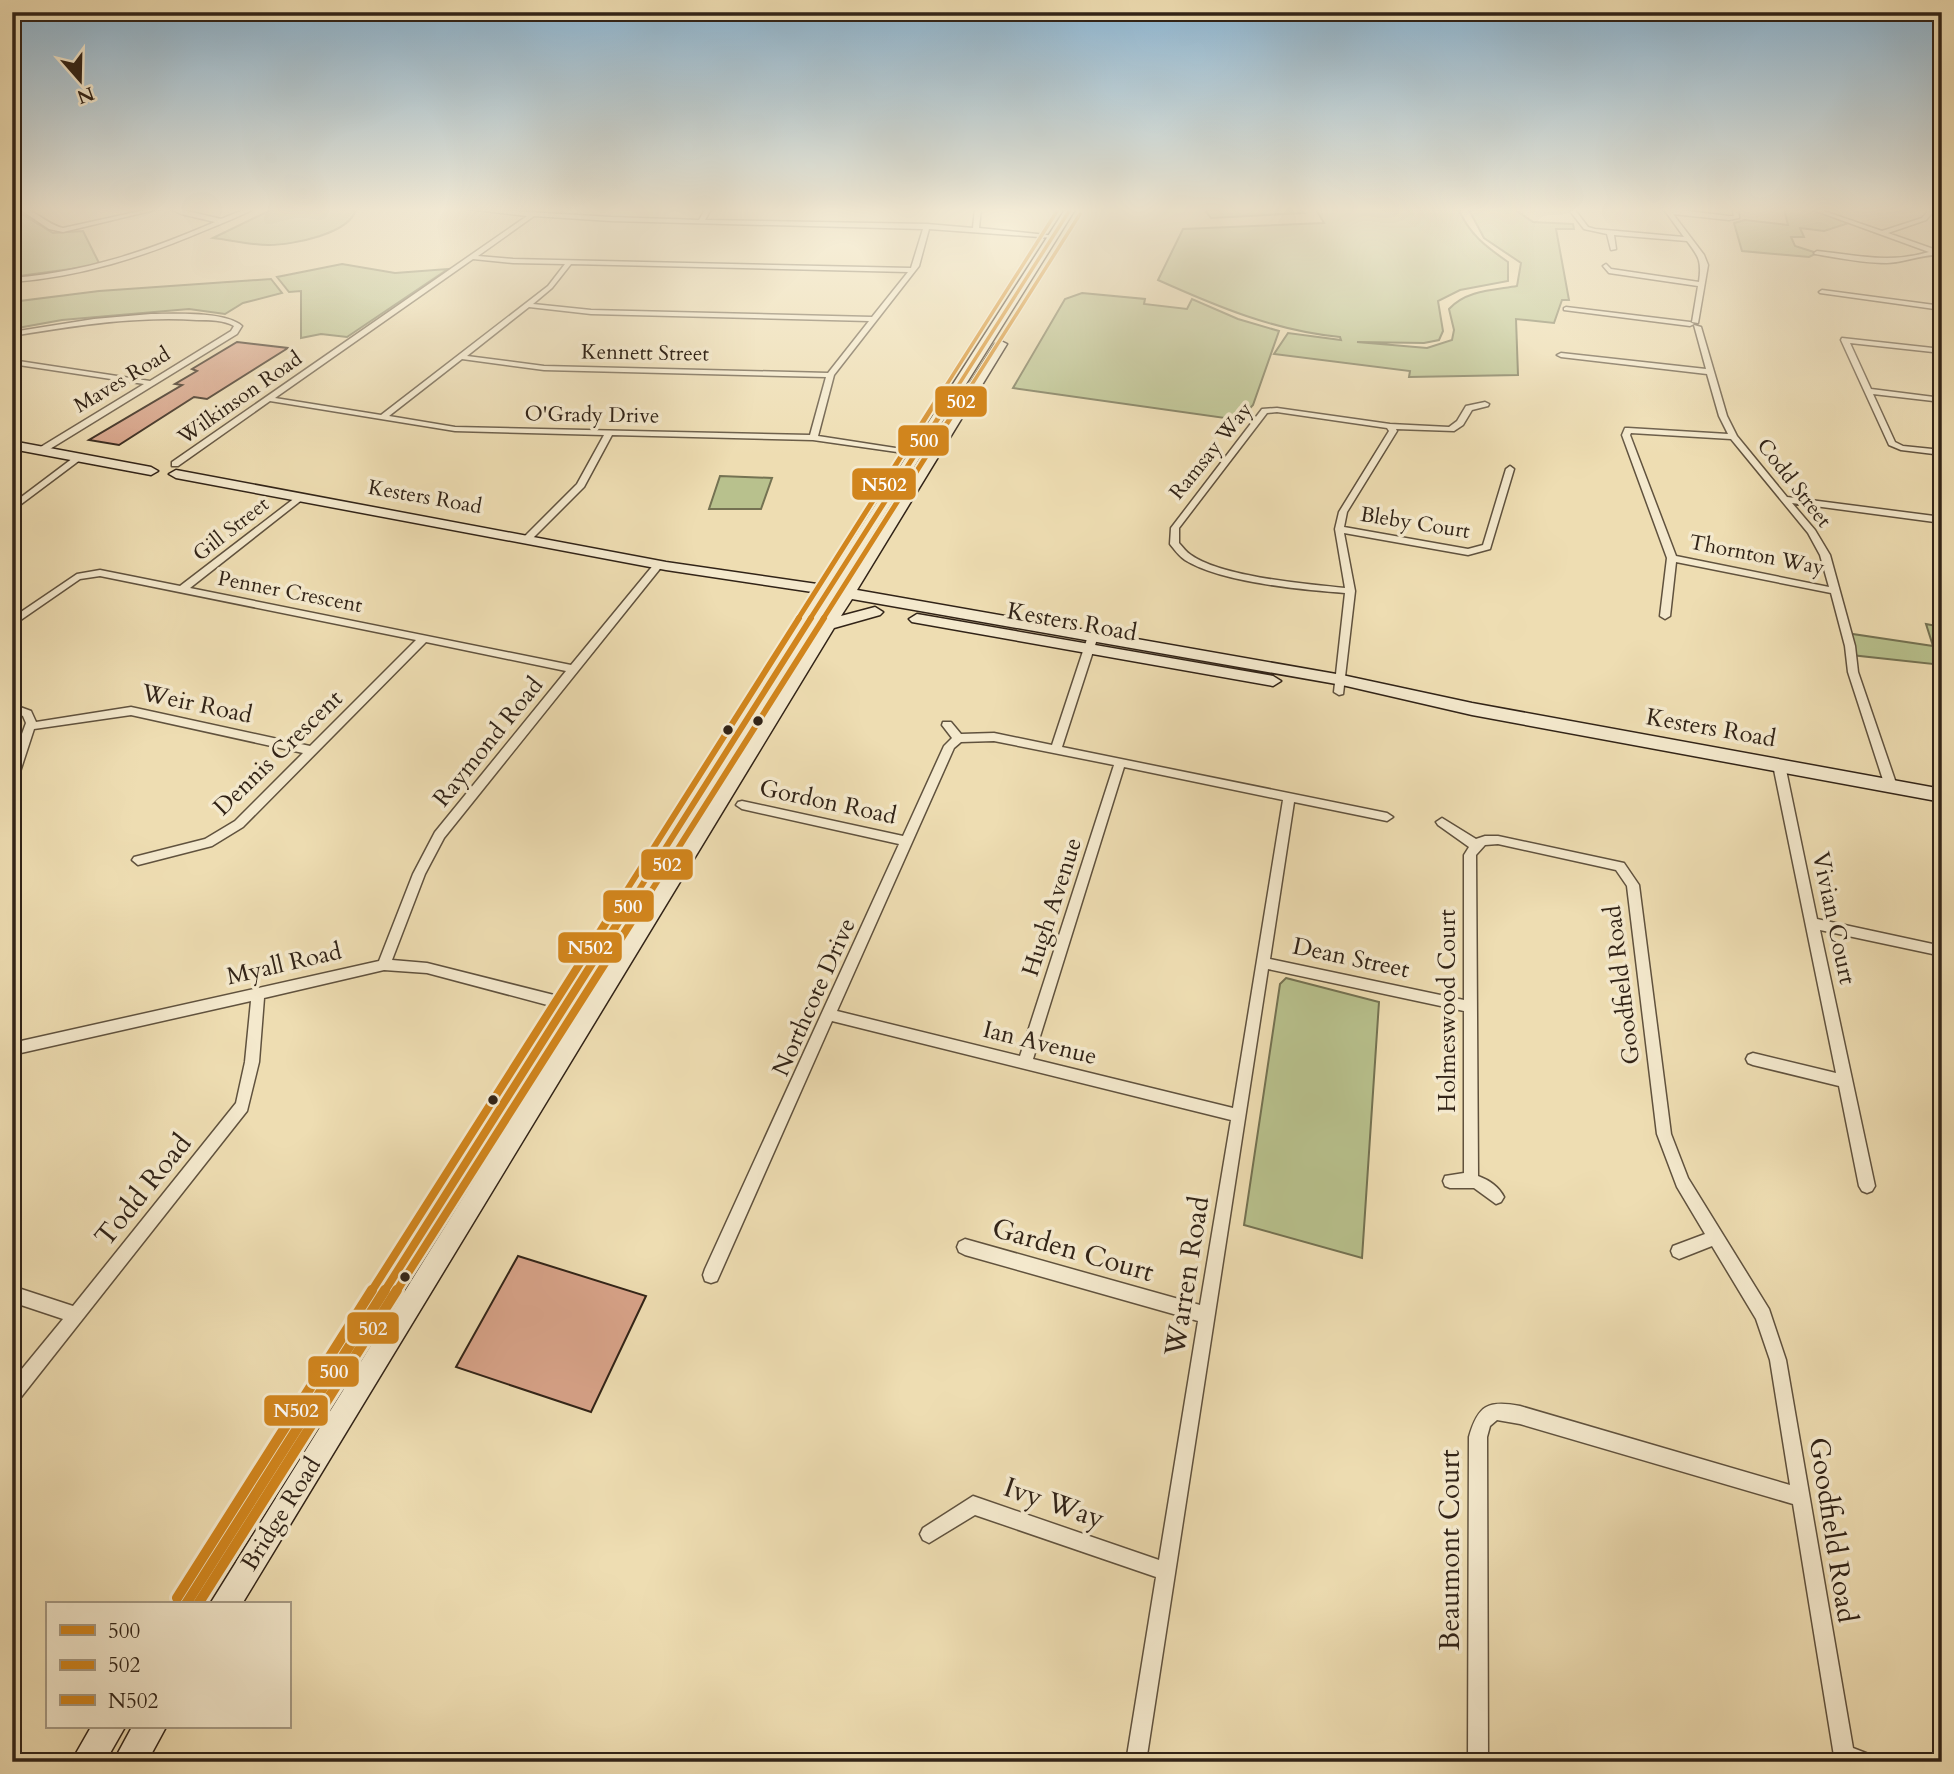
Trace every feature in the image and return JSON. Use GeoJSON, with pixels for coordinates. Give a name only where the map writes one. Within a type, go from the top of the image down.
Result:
{"type":"FeatureCollection","features":[{"type":"Feature","properties":{"kind":"main road"},"geometry":{"type":"LineString","coordinates":[[1019,291],[1033,292]]}},
{"type":"Feature","properties":{"kind":"main road","name":"Bridge Road"},"geometry":{"type":"LineString","coordinates":[[226,1602],[828,625],[835,598],[915,453],[1019,291]]}},
{"type":"Feature","properties":{"kind":"main road","name":"Bridge Road"},"geometry":{"type":"LineString","coordinates":[[187,1602],[566,1004],[835,598],[933,456],[1033,292]]}},
{"type":"Feature","properties":{"kind":"main road"},"geometry":{"type":"LineString","coordinates":[[12,445],[80,457]]}},
{"type":"Feature","properties":{"kind":"main road"},"geometry":{"type":"LineString","coordinates":[[915,453],[933,456]]}},
{"type":"Feature","properties":{"kind":"main road","name":"Kesters Road"},"geometry":{"type":"LineString","coordinates":[[80,457],[151,471],[148,476],[154,479],[175,469],[300,497],[662,566],[695,577],[835,598],[1472,709],[1942,796]]}},
{"type":"Feature","properties":{"kind":"main road","name":"Kesters Road"},"geometry":{"type":"LineString","coordinates":[[835,598],[875,612],[1092,643]]}},
{"type":"Feature","properties":{"kind":"main road"},"geometry":{"type":"LineString","coordinates":[[828,625],[875,612]]}},
{"type":"Feature","properties":{"kind":"main road"},"geometry":{"type":"LineString","coordinates":[[566,1004],[591,1010]]}},
{"type":"Feature","properties":{"kind":"main road"},"geometry":{"type":"LineString","coordinates":[[87,1762],[108,1728]]}},
{"type":"Feature","properties":{"kind":"main road"},"geometry":{"type":"LineString","coordinates":[[128,1762],[149,1728]]}},
{"type":"Feature","properties":{"kind":"street","name":"Wilkinson Road"},"geometry":{"type":"LineString","coordinates":[[175,469],[423,291]]}},
{"type":"Feature","properties":{"kind":"street"},"geometry":{"type":"LineString","coordinates":[[382,418],[545,291]]}},
{"type":"Feature","properties":{"kind":"street"},"geometry":{"type":"LineString","coordinates":[[813,438],[830,375],[896,291]]}},
{"type":"Feature","properties":{"kind":"street","name":"Codd Street"},"geometry":{"type":"LineString","coordinates":[[1701,291],[1694,324],[1733,437],[1811,532],[1825,555],[1850,646],[1853,672],[1891,786]]}},
{"type":"Feature","properties":{"kind":"street"},"geometry":{"type":"LineString","coordinates":[[1822,292],[1942,308]]}},
{"type":"Feature","properties":{"kind":"street"},"geometry":{"type":"LineString","coordinates":[[528,305],[591,312],[874,319]]}},
{"type":"Feature","properties":{"kind":"street"},"geometry":{"type":"LineString","coordinates":[[1566,309],[1694,324]]}},
{"type":"Feature","properties":{"kind":"street","name":"Maves Road"},"geometry":{"type":"LineString","coordinates":[[12,334],[70,325],[184,316],[237,324],[234,332],[42,450]]}},
{"type":"Feature","properties":{"kind":"street"},"geometry":{"type":"LineString","coordinates":[[1942,351],[1845,340],[1892,443],[1901,448],[1942,453]]}},
{"type":"Feature","properties":{"kind":"street"},"geometry":{"type":"LineString","coordinates":[[1561,355],[1710,372]]}},
{"type":"Feature","properties":{"kind":"street","name":"Kennett Street"},"geometry":{"type":"LineString","coordinates":[[461,357],[544,368],[830,375]]}},
{"type":"Feature","properties":{"kind":"street"},"geometry":{"type":"LineString","coordinates":[[12,362],[150,383]]}},
{"type":"Feature","properties":{"kind":"street"},"geometry":{"type":"LineString","coordinates":[[1869,391],[1942,400]]}},
{"type":"Feature","properties":{"kind":"street","name":"O'Grady Drive"},"geometry":{"type":"LineString","coordinates":[[269,399],[466,430],[813,438],[915,453]]}},
{"type":"Feature","properties":{"kind":"street"},"geometry":{"type":"LineString","coordinates":[[1390,426],[1451,429],[1460,423],[1469,408],[1485,404]]}},
{"type":"Feature","properties":{"kind":"street","name":"Ramsay Way"},"geometry":{"type":"LineString","coordinates":[[1350,591],[1208,567],[1181,554],[1174,547],[1171,534],[1265,411],[1277,410],[1390,426]]}},
{"type":"Feature","properties":{"kind":"street"},"geometry":{"type":"LineString","coordinates":[[1341,686],[1350,591],[1339,529],[1343,512],[1391,438],[1393,431],[1390,426]]}},
{"type":"Feature","properties":{"kind":"street","name":"Thornton Way"},"geometry":{"type":"LineString","coordinates":[[1665,616],[1672,558],[1626,435],[1628,430],[1733,437]]}},
{"type":"Feature","properties":{"kind":"street"},"geometry":{"type":"LineString","coordinates":[[527,539],[581,485],[609,433]]}},
{"type":"Feature","properties":{"kind":"street"},"geometry":{"type":"LineString","coordinates":[[12,508],[80,457]]}},
{"type":"Feature","properties":{"kind":"street","name":"Bleby Court"},"geometry":{"type":"LineString","coordinates":[[1339,529],[1468,552],[1482,551],[1488,547],[1510,469]]}},
{"type":"Feature","properties":{"kind":"street","name":"Gill Street"},"geometry":{"type":"LineString","coordinates":[[183,589],[300,497]]}},
{"type":"Feature","properties":{"kind":"street"},"geometry":{"type":"LineString","coordinates":[[1785,499],[1942,520]]}},
{"type":"Feature","properties":{"kind":"street","name":"Thornton Way"},"geometry":{"type":"LineString","coordinates":[[1672,558],[1834,591]]}},
{"type":"Feature","properties":{"kind":"street","name":"Raymond Road"},"geometry":{"type":"LineString","coordinates":[[384,965],[432,846],[573,669],[662,566]]}},
{"type":"Feature","properties":{"kind":"street","name":"Penner Crescent"},"geometry":{"type":"LineString","coordinates":[[12,622],[71,580],[88,573],[113,575],[573,669]]}},
{"type":"Feature","properties":{"kind":"street","name":"Dennis Crescent"},"geometry":{"type":"LineString","coordinates":[[138,860],[201,845],[222,836],[239,824],[424,638]]}},
{"type":"Feature","properties":{"kind":"street"},"geometry":{"type":"LineString","coordinates":[[1056,750],[1092,643]]}},
{"type":"Feature","properties":{"kind":"street"},"geometry":{"type":"LineString","coordinates":[[12,708],[27,714],[31,726],[12,778]]}},
{"type":"Feature","properties":{"kind":"street","name":"Weir Road"},"geometry":{"type":"LineString","coordinates":[[31,726],[131,711],[313,751]]}},
{"type":"Feature","properties":{"kind":"street"},"geometry":{"type":"LineString","coordinates":[[947,725],[958,738],[978,735],[1387,817]]}},
{"type":"Feature","properties":{"kind":"street","name":"Northcote Drive"},"geometry":{"type":"LineString","coordinates":[[711,1275],[830,1015],[905,841],[949,746],[958,738]]}},
{"type":"Feature","properties":{"kind":"street","name":"Hugh Avenue"},"geometry":{"type":"LineString","coordinates":[[1025,1063],[1120,763]]}},
{"type":"Feature","properties":{"kind":"street","name":"Vivian Court"},"geometry":{"type":"LineString","coordinates":[[1779,765],[1867,1185]]}},
{"type":"Feature","properties":{"kind":"street","name":"Warren Road"},"geometry":{"type":"LineString","coordinates":[[1136,1762],[1289,798]]}},
{"type":"Feature","properties":{"kind":"street","name":"Gordon Road"},"geometry":{"type":"LineString","coordinates":[[742,805],[905,841]]}},
{"type":"Feature","properties":{"kind":"street"},"geometry":{"type":"LineString","coordinates":[[1442,822],[1475,845]]}},
{"type":"Feature","properties":{"kind":"street","name":"Goodfield Road"},"geometry":{"type":"LineString","coordinates":[[1475,845],[1486,839],[1499,839],[1607,861],[1620,866],[1633,886],[1664,1134],[1682,1182],[1763,1315],[1778,1360],[1844,1758]]}},
{"type":"Feature","properties":{"kind":"street","name":"Holmeswood Court"},"geometry":{"type":"LineString","coordinates":[[1471,1178],[1469,855],[1475,845]]}},
{"type":"Feature","properties":{"kind":"street"},"geometry":{"type":"LineString","coordinates":[[1812,923],[1942,951]]}},
{"type":"Feature","properties":{"kind":"street","name":"Dean Street"},"geometry":{"type":"LineString","coordinates":[[1263,962],[1471,1007]]}},
{"type":"Feature","properties":{"kind":"street","name":"Myall Road"},"geometry":{"type":"LineString","coordinates":[[12,1049],[384,965],[427,968],[566,1004]]}},
{"type":"Feature","properties":{"kind":"street","name":"Todd Road"},"geometry":{"type":"LineString","coordinates":[[12,1395],[242,1106],[252,1062],[258,994]]}},
{"type":"Feature","properties":{"kind":"street","name":"Ian Avenue"},"geometry":{"type":"LineString","coordinates":[[830,1015],[1239,1116]]}},
{"type":"Feature","properties":{"kind":"street"},"geometry":{"type":"LineString","coordinates":[[1753,1059],[1845,1081]]}},
{"type":"Feature","properties":{"kind":"street"},"geometry":{"type":"LineString","coordinates":[[1450,1181],[1471,1178],[1481,1182],[1496,1197]]}},
{"type":"Feature","properties":{"kind":"street"},"geometry":{"type":"LineString","coordinates":[[1679,1251],[1716,1237]]}},
{"type":"Feature","properties":{"kind":"street","name":"Garden Court"},"geometry":{"type":"LineString","coordinates":[[965,1247],[1207,1315]]}},
{"type":"Feature","properties":{"kind":"street"},"geometry":{"type":"LineString","coordinates":[[12,1294],[76,1315]]}},
{"type":"Feature","properties":{"kind":"street","name":"Beaumont Court"},"geometry":{"type":"LineString","coordinates":[[1478,1762],[1478,1437],[1482,1420],[1488,1413],[1501,1411],[1520,1415],[1800,1497]]}},
{"type":"Feature","properties":{"kind":"street","name":"Ivy Way"},"geometry":{"type":"LineString","coordinates":[[929,1534],[973,1505],[1167,1572]]}},
{"type":"Feature","properties":{"kind":"street"},"geometry":{"type":"LineString","coordinates":[[1844,1758],[1864,1762]]}},
{"type":"Feature","properties":{"kind":"green space"},"geometry":{"type":"Polygon","coordinates":[[[99,291],[280,291],[282,293],[243,303],[225,314],[189,309],[62,320],[12,329],[12,302],[99,291]]]}},
{"type":"Feature","properties":{"kind":"green space"},"geometry":{"type":"Polygon","coordinates":[[[288,291],[416,291],[347,337],[321,334],[301,338],[301,291],[288,291]]]}},
{"type":"Feature","properties":{"kind":"green space"},"geometry":{"type":"Polygon","coordinates":[[[1183,291],[1458,291],[1438,301],[1443,331],[1439,340],[1424,343],[1357,342],[1427,348],[1452,340],[1454,330],[1449,309],[1472,294],[1488,291],[1567,291],[1569,300],[1562,300],[1554,323],[1516,319],[1518,375],[1409,377],[1410,371],[1274,354],[1288,333],[1341,340],[1340,337],[1269,323],[1183,291]]]}},
{"type":"Feature","properties":{"kind":"green space"},"geometry":{"type":"Polygon","coordinates":[[[1082,293],[1145,299],[1144,304],[1187,309],[1192,299],[1238,319],[1279,331],[1253,405],[1239,420],[1013,388],[1065,299],[1082,293]]]}},
{"type":"Feature","properties":{"kind":"green space"},"geometry":{"type":"Polygon","coordinates":[[[720,476],[772,478],[761,509],[709,509],[720,476]]]}},
{"type":"Feature","properties":{"kind":"green space"},"geometry":{"type":"Polygon","coordinates":[[[1926,624],[1942,627],[1942,665],[1851,655],[1846,633],[1933,646],[1926,624]]]}},
{"type":"Feature","properties":{"kind":"green space"},"geometry":{"type":"Polygon","coordinates":[[[1286,978],[1379,1002],[1362,1258],[1244,1225],[1280,984],[1286,978]]]}},
{"type":"Feature","properties":{"kind":"building"},"geometry":{"type":"Polygon","coordinates":[[[237,342],[288,348],[207,399],[194,397],[119,445],[89,440],[182,385],[175,384],[197,371],[192,369],[237,342]]]}},
{"type":"Feature","properties":{"kind":"building"},"geometry":{"type":"Polygon","coordinates":[[[518,1256],[646,1296],[591,1412],[456,1367],[518,1256]]]}},
{"type":"Feature","properties":{"kind":"transit line","name":"N502"},"geometry":{"type":"LineString","coordinates":[[177,1598],[1006,291]]}},
{"type":"Feature","properties":{"kind":"transit line","name":"500"},"geometry":{"type":"LineString","coordinates":[[187,1602],[1019,291]]}},
{"type":"Feature","properties":{"kind":"transit line","name":"502"},"geometry":{"type":"LineString","coordinates":[[199,1602],[1031,291]]}}]}
